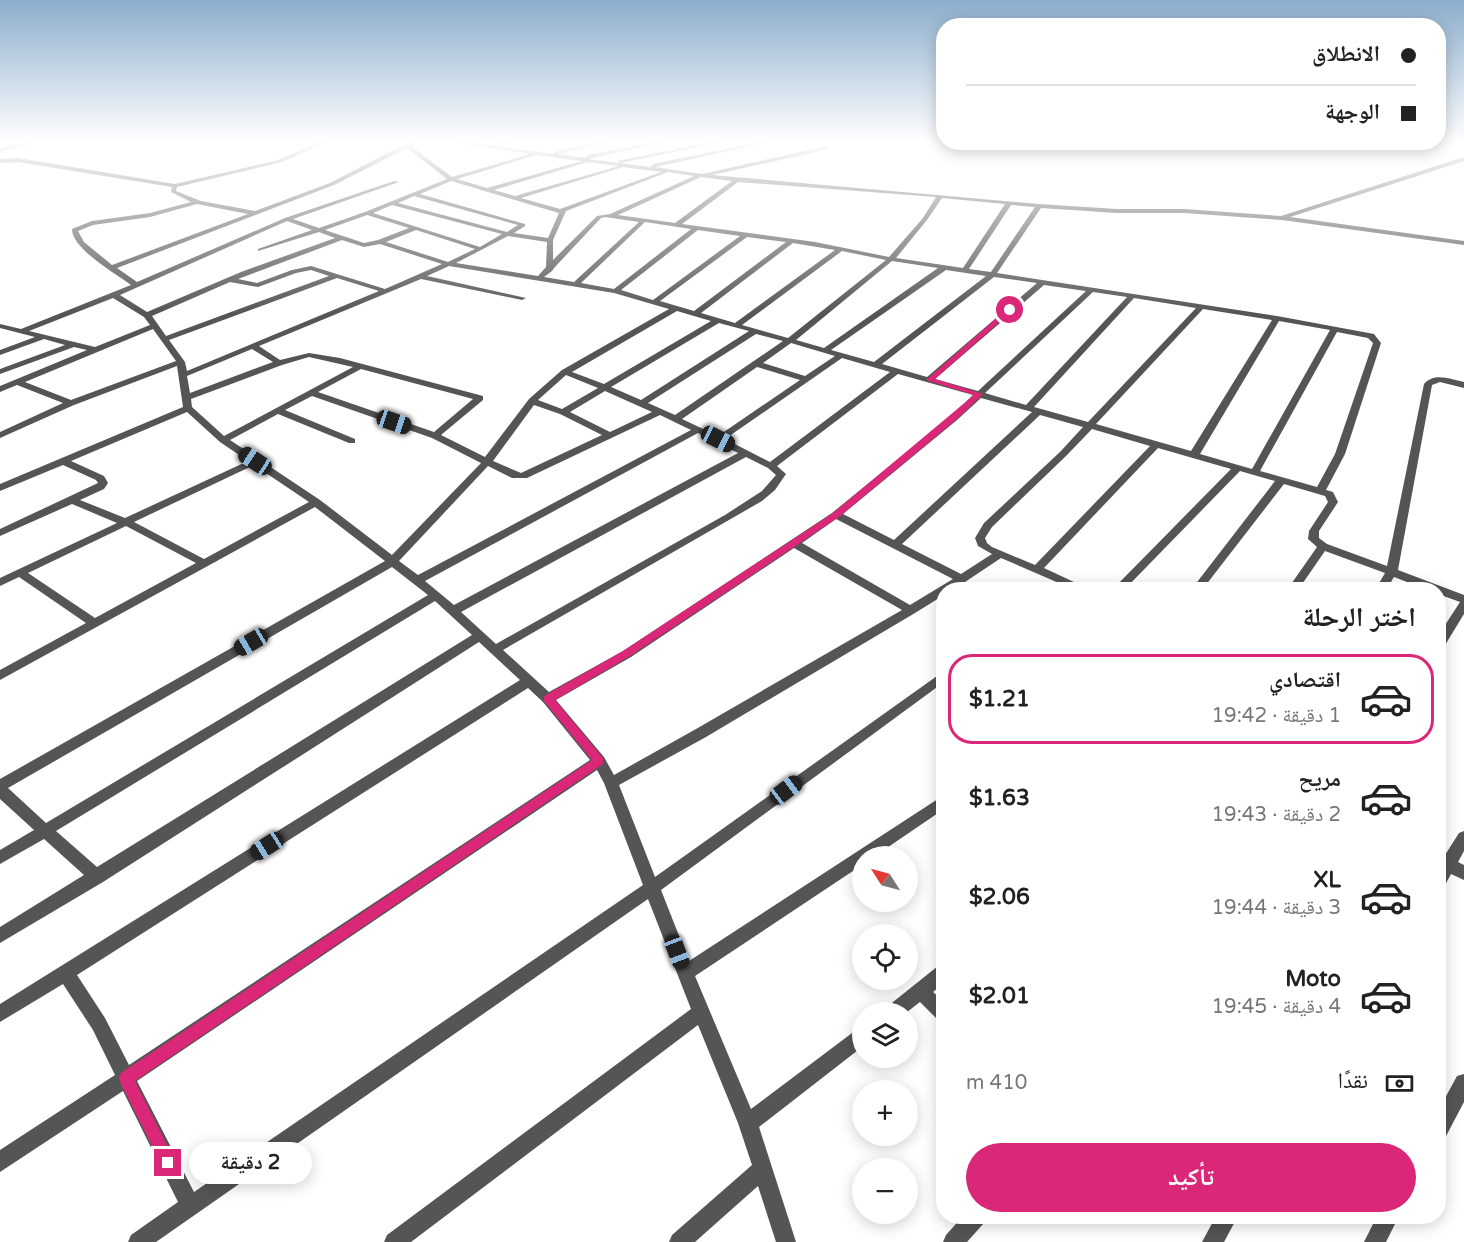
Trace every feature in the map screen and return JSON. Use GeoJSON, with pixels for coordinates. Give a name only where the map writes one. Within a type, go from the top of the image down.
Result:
{"type":"FeatureCollection","features":[{"type":"Feature","properties":{"kind":"street"},"geometry":{"type":"LineString","coordinates":[[189,198],[286,219],[364,245],[380,243],[416,228]]}},
{"type":"Feature","properties":{"kind":"street"},"geometry":{"type":"LineString","coordinates":[[114,267],[295,198]]}},
{"type":"Feature","properties":{"kind":"street"},"geometry":{"type":"LineString","coordinates":[[22,331],[114,295],[286,219],[349,198]]}},
{"type":"Feature","properties":{"kind":"street"},"geometry":{"type":"LineString","coordinates":[[260,250],[404,198]]}},
{"type":"Feature","properties":{"kind":"street"},"geometry":{"type":"LineString","coordinates":[[183,375],[420,277],[481,249],[523,225],[428,198]]}},
{"type":"Feature","properties":{"kind":"street"},"geometry":{"type":"LineString","coordinates":[[509,198],[563,211],[597,198]]}},
{"type":"Feature","properties":{"kind":"street"},"geometry":{"type":"LineString","coordinates":[[538,280],[599,217],[611,215],[649,198]]}},
{"type":"Feature","properties":{"kind":"street"},"geometry":{"type":"LineString","coordinates":[[675,226],[713,198]]}},
{"type":"Feature","properties":{"kind":"street"},"geometry":{"type":"LineString","coordinates":[[677,418],[789,341],[891,259],[925,219],[939,198]]}},
{"type":"Feature","properties":{"kind":"street"},"geometry":{"type":"LineString","coordinates":[[959,198],[1117,211],[1184,211],[1281,218],[1464,243]]}},
{"type":"Feature","properties":{"kind":"street"},"geometry":{"type":"LineString","coordinates":[[1281,218],[1343,198]]}},
{"type":"Feature","properties":{"kind":"street"},"geometry":{"type":"LineString","coordinates":[[136,285],[86,248],[75,236],[74,230],[92,223],[140,217],[199,201]]}},
{"type":"Feature","properties":{"kind":"street"},"geometry":{"type":"LineString","coordinates":[[392,203],[508,234],[550,240]]}},
{"type":"Feature","properties":{"kind":"street"},"geometry":{"type":"LineString","coordinates":[[965,270],[1009,203]]}},
{"type":"Feature","properties":{"kind":"street"},"geometry":{"type":"LineString","coordinates":[[875,365],[993,274],[1039,206]]}},
{"type":"Feature","properties":{"kind":"street"},"geometry":{"type":"LineString","coordinates":[[550,270],[550,240],[563,211]]}},
{"type":"Feature","properties":{"kind":"street"},"geometry":{"type":"LineString","coordinates":[[367,213],[481,249]]}},
{"type":"Feature","properties":{"kind":"street"},"geometry":{"type":"LineString","coordinates":[[611,215],[1133,295],[1371,336],[1377,343],[1340,454],[1320,491]]}},
{"type":"Feature","properties":{"kind":"street"},"geometry":{"type":"LineString","coordinates":[[576,285],[643,221]]}},
{"type":"Feature","properties":{"kind":"street"},"geometry":{"type":"LineString","coordinates":[[615,291],[695,229]]}},
{"type":"Feature","properties":{"kind":"street"},"geometry":{"type":"LineString","coordinates":[[656,302],[745,235]]}},
{"type":"Feature","properties":{"kind":"street"},"geometry":{"type":"LineString","coordinates":[[147,315],[229,280],[343,237]]}},
{"type":"Feature","properties":{"kind":"street"},"geometry":{"type":"LineString","coordinates":[[696,313],[791,241]]}},
{"type":"Feature","properties":{"kind":"street"},"geometry":{"type":"LineString","coordinates":[[380,243],[448,264],[615,291],[1320,491],[1329,494],[1333,502],[1314,531],[1313,539],[1323,546],[1419,582]]}},
{"type":"Feature","properties":{"kind":"street"},"geometry":{"type":"LineString","coordinates":[[737,325],[841,249]]}},
{"type":"Feature","properties":{"kind":"street"},"geometry":{"type":"LineString","coordinates":[[825,351],[945,267]]}},
{"type":"Feature","properties":{"kind":"street"},"geometry":{"type":"LineString","coordinates":[[229,280],[258,285],[306,268],[385,291]]}},
{"type":"Feature","properties":{"kind":"street"},"geometry":{"type":"LineString","coordinates":[[165,339],[336,276]]}},
{"type":"Feature","properties":{"kind":"street"},"geometry":{"type":"LineString","coordinates":[[420,277],[522,298]]}},
{"type":"Feature","properties":{"kind":"street"},"geometry":{"type":"LineString","coordinates":[[930,380],[1043,282]]}},
{"type":"Feature","properties":{"kind":"street"},"geometry":{"type":"LineString","coordinates":[[548,699],[627,654],[836,515],[954,418],[1092,289]]}},
{"type":"Feature","properties":{"kind":"street"},"geometry":{"type":"LineString","coordinates":[[114,295],[147,315],[181,362],[188,403],[223,440],[316,502],[436,595],[548,699],[599,761],[611,783],[685,973],[748,1123],[786,1242]]}},
{"type":"Feature","properties":{"kind":"street"},"geometry":{"type":"LineString","coordinates":[[1028,408],[1133,295]]}},
{"type":"Feature","properties":{"kind":"street"},"geometry":{"type":"LineString","coordinates":[[1069,582],[1000,554],[982,544],[981,538],[988,525],[1063,454],[1201,307]]}},
{"type":"Feature","properties":{"kind":"street"},"geometry":{"type":"LineString","coordinates":[[97,877],[45,832],[0,788],[392,562],[487,462],[532,401],[564,372],[676,308]]}},
{"type":"Feature","properties":{"kind":"street"},"geometry":{"type":"LineString","coordinates":[[1194,455],[1277,318]]}},
{"type":"Feature","properties":{"kind":"street"},"geometry":{"type":"LineString","coordinates":[[563,412],[718,320]]}},
{"type":"Feature","properties":{"kind":"street"},"geometry":{"type":"LineString","coordinates":[[0,326],[96,350]]}},
{"type":"Feature","properties":{"kind":"street"},"geometry":{"type":"LineString","coordinates":[[0,389],[154,326]]}},
{"type":"Feature","properties":{"kind":"street"},"geometry":{"type":"LineString","coordinates":[[0,332],[10,328]]}},
{"type":"Feature","properties":{"kind":"street"},"geometry":{"type":"LineString","coordinates":[[1255,472],[1335,328]]}},
{"type":"Feature","properties":{"kind":"street"},"geometry":{"type":"LineString","coordinates":[[642,403],[755,332]]}},
{"type":"Feature","properties":{"kind":"street"},"geometry":{"type":"LineString","coordinates":[[0,354],[46,336]]}},
{"type":"Feature","properties":{"kind":"street"},"geometry":{"type":"LineString","coordinates":[[1,372],[75,344]]}},
{"type":"Feature","properties":{"kind":"street"},"geometry":{"type":"LineString","coordinates":[[253,346],[279,363]]}},
{"type":"Feature","properties":{"kind":"street"},"geometry":{"type":"LineString","coordinates":[[0,489],[279,363],[309,355],[337,360],[480,398],[435,436]]}},
{"type":"Feature","properties":{"kind":"street"},"geometry":{"type":"LineString","coordinates":[[718,439],[840,356]]}},
{"type":"Feature","properties":{"kind":"street"},"geometry":{"type":"LineString","coordinates":[[0,435],[71,403],[181,362]]}},
{"type":"Feature","properties":{"kind":"street"},"geometry":{"type":"LineString","coordinates":[[758,364],[807,380]]}},
{"type":"Feature","properties":{"kind":"street"},"geometry":{"type":"LineString","coordinates":[[223,440],[359,367]]}},
{"type":"Feature","properties":{"kind":"street"},"geometry":{"type":"LineString","coordinates":[[771,466],[896,371]]}},
{"type":"Feature","properties":{"kind":"street"},"geometry":{"type":"LineString","coordinates":[[494,650],[729,517],[777,483],[781,474],[771,466],[677,418],[607,387],[564,372]]}},
{"type":"Feature","properties":{"kind":"street"},"geometry":{"type":"LineString","coordinates":[[1385,582],[1392,572],[1428,384],[1432,380],[1440,379],[1464,385]]}},
{"type":"Feature","properties":{"kind":"street"},"geometry":{"type":"LineString","coordinates":[[17,382],[71,403]]}},
{"type":"Feature","properties":{"kind":"street"},"geometry":{"type":"LineString","coordinates":[[312,393],[435,436],[516,476],[523,476],[661,411]]}},
{"type":"Feature","properties":{"kind":"street"},"geometry":{"type":"LineString","coordinates":[[532,401],[563,412],[609,435]]}},
{"type":"Feature","properties":{"kind":"street"},"geometry":{"type":"LineString","coordinates":[[279,411],[352,441]]}},
{"type":"Feature","properties":{"kind":"street"},"geometry":{"type":"LineString","coordinates":[[895,545],[1039,411]]}},
{"type":"Feature","properties":{"kind":"street"},"geometry":{"type":"LineString","coordinates":[[418,580],[699,429]]}},
{"type":"Feature","properties":{"kind":"street"},"geometry":{"type":"LineString","coordinates":[[1038,568],[1156,445]]}},
{"type":"Feature","properties":{"kind":"street"},"geometry":{"type":"LineString","coordinates":[[453,611],[746,453]]}},
{"type":"Feature","properties":{"kind":"street"},"geometry":{"type":"LineString","coordinates":[[0,533],[100,487],[103,480],[63,460]]}},
{"type":"Feature","properties":{"kind":"street"},"geometry":{"type":"LineString","coordinates":[[0,582],[255,461]]}},
{"type":"Feature","properties":{"kind":"street"},"geometry":{"type":"LineString","coordinates":[[1125,582],[1238,468]]}},
{"type":"Feature","properties":{"kind":"street"},"geometry":{"type":"LineString","coordinates":[[1202,582],[1281,481]]}},
{"type":"Feature","properties":{"kind":"street"},"geometry":{"type":"LineString","coordinates":[[72,500],[127,523],[204,563]]}},
{"type":"Feature","properties":{"kind":"street"},"geometry":{"type":"LineString","coordinates":[[0,676],[316,502]]}},
{"type":"Feature","properties":{"kind":"street"},"geometry":{"type":"LineString","coordinates":[[836,515],[961,579]]}},
{"type":"Feature","properties":{"kind":"street"},"geometry":{"type":"LineString","coordinates":[[794,543],[911,610]]}},
{"type":"Feature","properties":{"kind":"street"},"geometry":{"type":"LineString","coordinates":[[1298,582],[1323,546]]}},
{"type":"Feature","properties":{"kind":"street"},"geometry":{"type":"LineString","coordinates":[[956,582],[1000,554]]}},
{"type":"Feature","properties":{"kind":"street"},"geometry":{"type":"LineString","coordinates":[[19,572],[94,623]]}},
{"type":"Feature","properties":{"kind":"street"},"geometry":{"type":"LineString","coordinates":[[1446,592],[1464,599]]}},
{"type":"Feature","properties":{"kind":"street"},"geometry":{"type":"LineString","coordinates":[[0,858],[436,595]]}},
{"type":"Feature","properties":{"kind":"street"},"geometry":{"type":"LineString","coordinates":[[611,783],[936,595]]}},
{"type":"Feature","properties":{"kind":"street"},"geometry":{"type":"LineString","coordinates":[[931,598],[936,600]]}},
{"type":"Feature","properties":{"kind":"street"},"geometry":{"type":"LineString","coordinates":[[1446,634],[1464,604]]}},
{"type":"Feature","properties":{"kind":"street"},"geometry":{"type":"LineString","coordinates":[[0,936],[480,636]]}},
{"type":"Feature","properties":{"kind":"street"},"geometry":{"type":"LineString","coordinates":[[0,1014],[529,681]]}},
{"type":"Feature","properties":{"kind":"street"},"geometry":{"type":"LineString","coordinates":[[138,1242],[652,888],[936,681]]}},
{"type":"Feature","properties":{"kind":"street"},"geometry":{"type":"LineString","coordinates":[[0,1162],[599,761]]}},
{"type":"Feature","properties":{"kind":"street"},"geometry":{"type":"LineString","coordinates":[[879,846],[936,807]]}},
{"type":"Feature","properties":{"kind":"street"},"geometry":{"type":"LineString","coordinates":[[1446,860],[1464,837]]}},
{"type":"Feature","properties":{"kind":"street"},"geometry":{"type":"LineString","coordinates":[[1446,863],[1464,873]]}},
{"type":"Feature","properties":{"kind":"street"},"geometry":{"type":"LineString","coordinates":[[685,973],[852,864]]}},
{"type":"Feature","properties":{"kind":"street"},"geometry":{"type":"LineString","coordinates":[[66,973],[99,1024],[190,1205]]}},
{"type":"Feature","properties":{"kind":"street"},"geometry":{"type":"LineString","coordinates":[[908,1002],[936,979]]}},
{"type":"Feature","properties":{"kind":"street"},"geometry":{"type":"LineString","coordinates":[[921,992],[936,1006]]}},
{"type":"Feature","properties":{"kind":"street"},"geometry":{"type":"LineString","coordinates":[[394,1242],[702,1012]]}},
{"type":"Feature","properties":{"kind":"street"},"geometry":{"type":"LineString","coordinates":[[748,1123],[852,1044]]}},
{"type":"Feature","properties":{"kind":"street"},"geometry":{"type":"LineString","coordinates":[[1446,1116],[1464,1083]]}},
{"type":"Feature","properties":{"kind":"street"},"geometry":{"type":"LineString","coordinates":[[679,1242],[762,1169]]}},
{"type":"Feature","properties":{"kind":"street"},"geometry":{"type":"LineString","coordinates":[[953,1242],[970,1224]]}},
{"type":"Feature","properties":{"kind":"street"},"geometry":{"type":"LineString","coordinates":[[1212,1242],[1223,1224]]}},
{"type":"Feature","properties":{"kind":"street"},"geometry":{"type":"LineString","coordinates":[[1374,1242],[1384,1224]]}},
{"type":"Feature","properties":{"kind":"route"},"geometry":{"type":"LineString","coordinates":[[168,1163],[126,1078],[599,761],[548,699],[627,654],[836,515],[954,418],[979,394],[930,380],[1010,310]]}}]}
